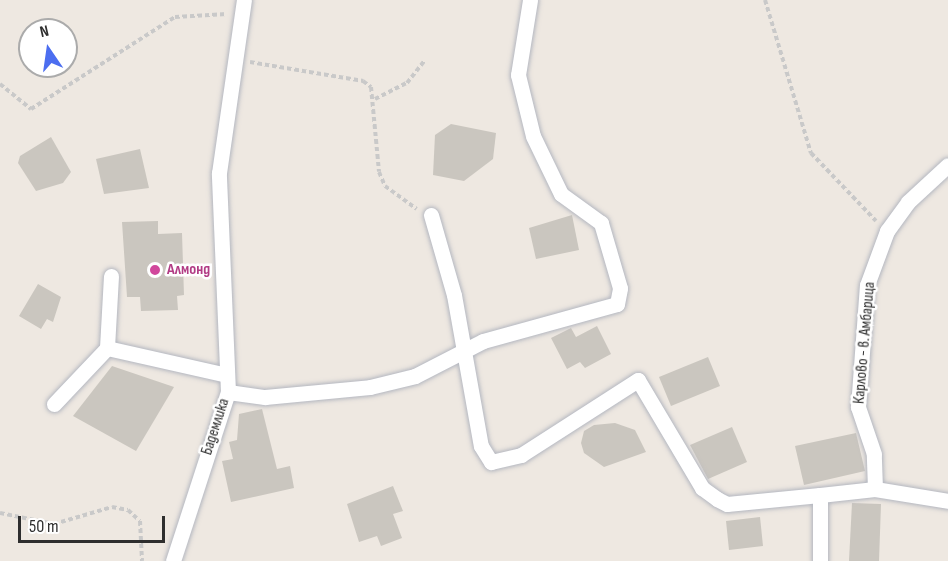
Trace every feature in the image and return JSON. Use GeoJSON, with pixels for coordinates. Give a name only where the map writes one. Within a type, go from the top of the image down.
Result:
{"type":"FeatureCollection","features":[{"type":"Feature","properties":{"kind":"street"},"geometry":{"type":"LineString","coordinates":[[228,392],[265,397],[370,387],[415,376],[483,341],[608,310],[621,295],[601,223],[561,194],[533,136],[518,75],[530,0]]}},
{"type":"Feature","properties":{"kind":"street","name":"Бадемлика"},"geometry":{"type":"LineString","coordinates":[[173,561],[228,392],[220,151],[238,60],[245,7]]}},
{"type":"Feature","properties":{"kind":"street","name":"Карлово - в. Амбарица"},"geometry":{"type":"LineString","coordinates":[[875,489],[874,454],[858,391],[867,285],[887,231],[908,202],[948,165]]}},
{"type":"Feature","properties":{"kind":"street"},"geometry":{"type":"LineString","coordinates":[[431,215],[454,295],[462,353],[481,446],[491,462],[521,455],[638,380],[702,488],[727,504],[875,489],[948,501]]}},
{"type":"Feature","properties":{"kind":"street"},"geometry":{"type":"LineString","coordinates":[[54,404],[107,348],[111,276]]}},
{"type":"Feature","properties":{"kind":"street"},"geometry":{"type":"LineString","coordinates":[[107,348],[227,375]]}},
{"type":"Feature","properties":{"kind":"street"},"geometry":{"type":"LineString","coordinates":[[820,495],[820,561]]}},
{"type":"Feature","properties":{"kind":"path"},"geometry":{"type":"LineString","coordinates":[[765,0],[811,153],[887,231]]}},
{"type":"Feature","properties":{"kind":"path"},"geometry":{"type":"LineString","coordinates":[[0,84],[31,110],[175,17],[245,7]]}},
{"type":"Feature","properties":{"kind":"path"},"geometry":{"type":"LineString","coordinates":[[238,60],[363,81],[375,99],[379,172],[385,186],[402,202],[431,215]]}},
{"type":"Feature","properties":{"kind":"path"},"geometry":{"type":"LineString","coordinates":[[375,99],[407,83],[424,61]]}},
{"type":"Feature","properties":{"kind":"path"},"geometry":{"type":"LineString","coordinates":[[0,513],[54,524],[112,507],[128,510],[140,521],[142,561]]}},
{"type":"Feature","properties":{"kind":"building"},"geometry":{"type":"Polygon","coordinates":[[[451,124],[496,133],[493,159],[464,181],[433,175],[435,135],[451,124]]]}},
{"type":"Feature","properties":{"kind":"building"},"geometry":{"type":"Polygon","coordinates":[[[51,137],[71,172],[63,183],[36,191],[18,163],[20,156],[51,137]]]}},
{"type":"Feature","properties":{"kind":"building"},"geometry":{"type":"Polygon","coordinates":[[[140,149],[149,188],[104,194],[96,159],[140,149]]]}},
{"type":"Feature","properties":{"kind":"building"},"geometry":{"type":"Polygon","coordinates":[[[572,215],[579,250],[536,259],[529,228],[572,215]]]}},
{"type":"Feature","properties":{"kind":"building","name":"Алмонд"},"geometry":{"type":"Polygon","coordinates":[[[158,221],[158,234],[182,233],[184,295],[177,296],[178,310],[141,311],[140,297],[127,297],[122,222],[158,221]]]}},
{"type":"Feature","properties":{"kind":"building"},"geometry":{"type":"Polygon","coordinates":[[[38,284],[61,297],[53,322],[47,319],[41,329],[19,316],[38,284]]]}},
{"type":"Feature","properties":{"kind":"building"},"geometry":{"type":"Polygon","coordinates":[[[597,326],[611,354],[585,368],[580,362],[567,369],[551,338],[571,328],[576,337],[597,326]]]}},
{"type":"Feature","properties":{"kind":"building"},"geometry":{"type":"Polygon","coordinates":[[[708,357],[720,386],[671,406],[659,377],[708,357]]]}},
{"type":"Feature","properties":{"kind":"building"},"geometry":{"type":"Polygon","coordinates":[[[112,366],[174,387],[136,451],[73,416],[112,366]]]}},
{"type":"Feature","properties":{"kind":"building"},"geometry":{"type":"Polygon","coordinates":[[[262,409],[277,469],[290,466],[294,488],[231,502],[222,461],[233,459],[229,442],[237,440],[239,414],[262,409]]]}},
{"type":"Feature","properties":{"kind":"building"},"geometry":{"type":"Polygon","coordinates":[[[615,423],[635,430],[646,452],[604,467],[584,453],[581,443],[584,431],[594,425],[615,423]]]}},
{"type":"Feature","properties":{"kind":"building"},"geometry":{"type":"Polygon","coordinates":[[[732,427],[747,462],[708,479],[690,445],[732,427]]]}},
{"type":"Feature","properties":{"kind":"building"},"geometry":{"type":"Polygon","coordinates":[[[856,433],[865,471],[804,485],[795,446],[856,433]]]}},
{"type":"Feature","properties":{"kind":"building"},"geometry":{"type":"Polygon","coordinates":[[[393,486],[403,511],[393,514],[402,538],[381,546],[377,536],[359,542],[347,504],[393,486]]]}},
{"type":"Feature","properties":{"kind":"building"},"geometry":{"type":"Polygon","coordinates":[[[852,503],[881,504],[879,561],[849,561],[852,503]]]}},
{"type":"Feature","properties":{"kind":"building"},"geometry":{"type":"Polygon","coordinates":[[[760,517],[763,546],[729,550],[726,521],[760,517]]]}},
{"type":"Feature","properties":{"kind":"place","name":"Алмонд"},"geometry":{"type":"Point","coordinates":[155,270]}}]}
